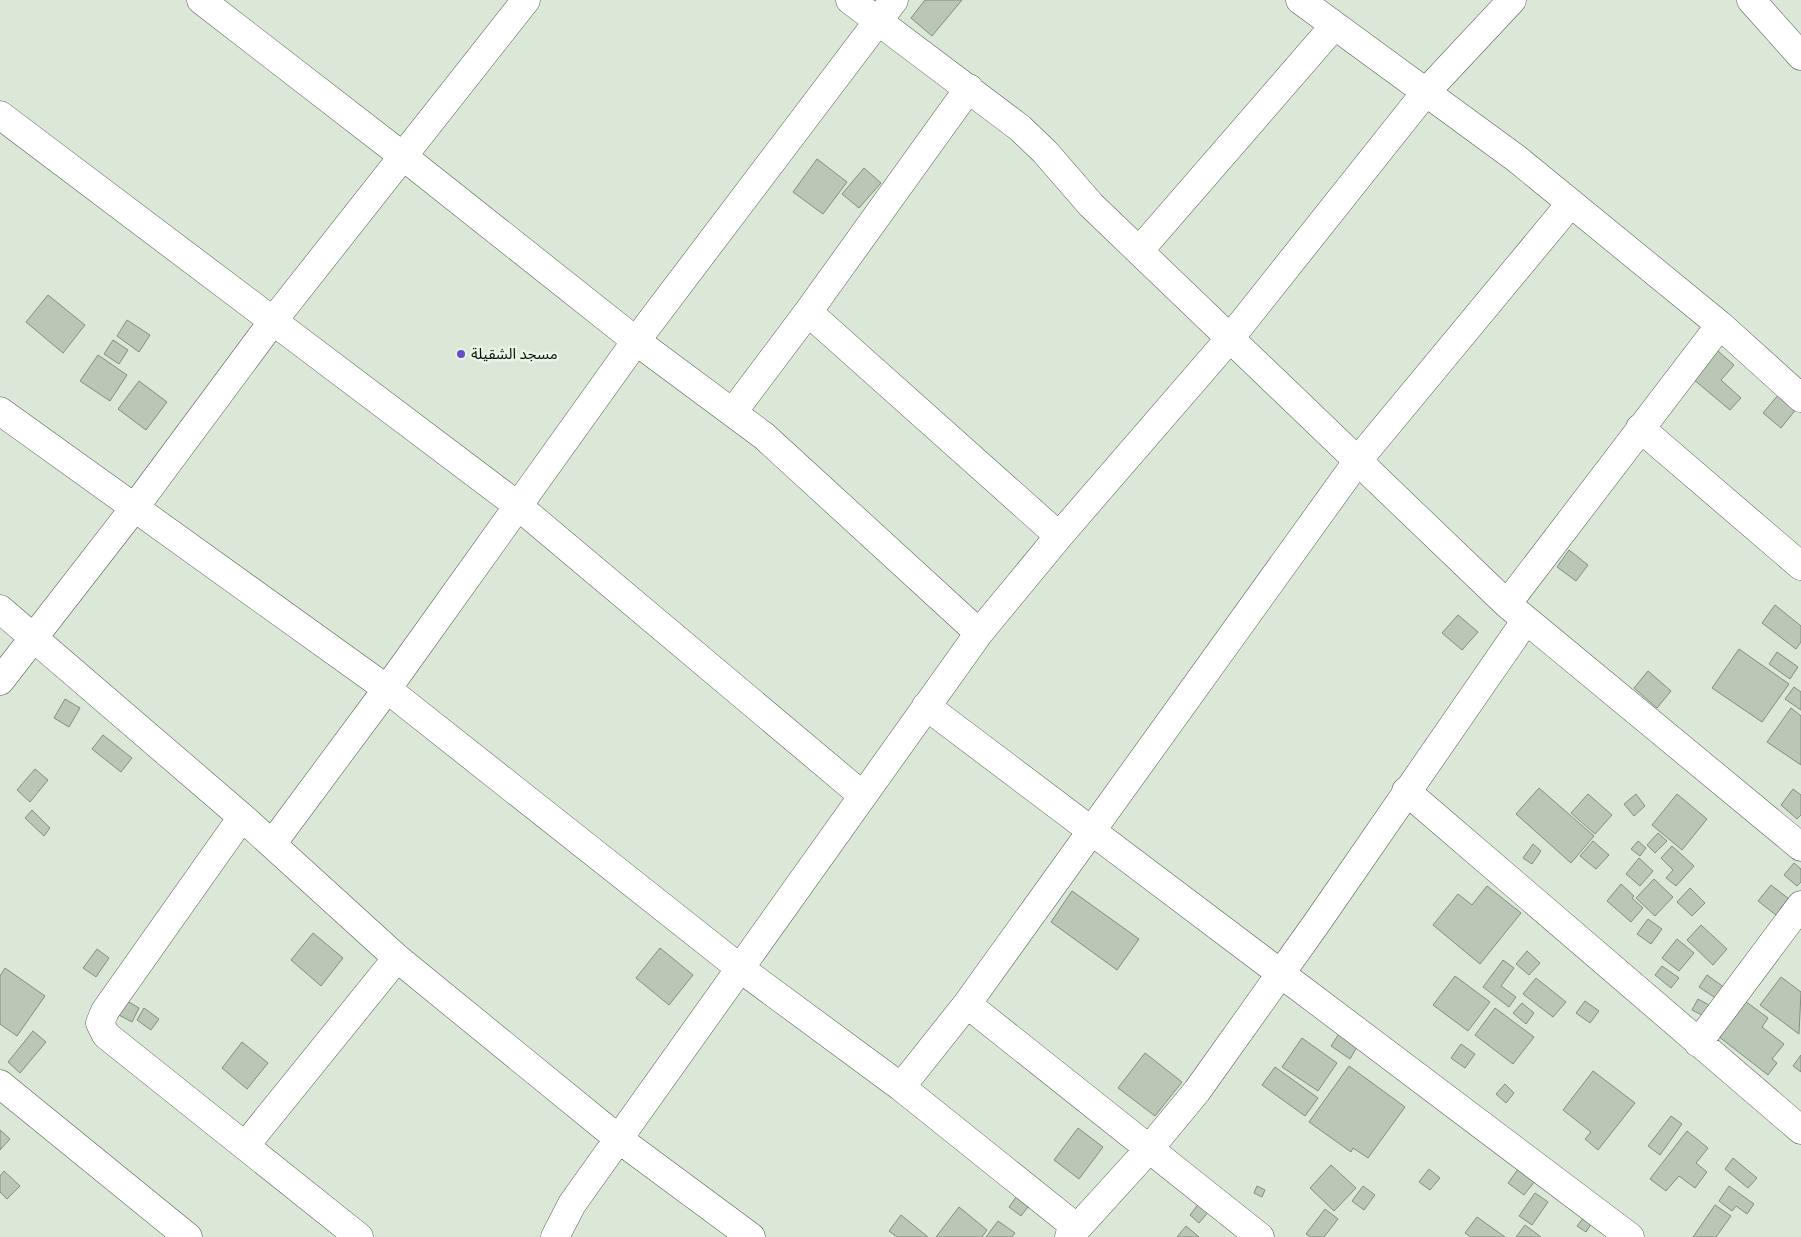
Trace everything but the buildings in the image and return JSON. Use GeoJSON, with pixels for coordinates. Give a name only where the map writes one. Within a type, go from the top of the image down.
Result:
{"type":"FeatureCollection","features":[{"type":"Feature","properties":{"kind":"street"},"geometry":{"type":"LineString","coordinates":[[201,0],[404,157],[636,341],[733,412],[795,463],[979,633]]}},
{"type":"Feature","properties":{"kind":"street"},"geometry":{"type":"LineString","coordinates":[[850,0],[885,10],[969,88],[1020,128],[1039,146],[1091,205],[1231,336],[1517,612],[1801,847]]}},
{"type":"Feature","properties":{"kind":"street"},"geometry":{"type":"LineString","coordinates":[[1300,0],[1517,160],[1720,325],[1801,398]]}},
{"type":"Feature","properties":{"kind":"street"},"geometry":{"type":"LineString","coordinates":[[555,1237],[572,1204],[620,1140],[862,795],[979,633],[1059,536],[1231,336],[1425,93],[1512,0]]}},
{"type":"Feature","properties":{"kind":"street"},"geometry":{"type":"LineString","coordinates":[[1750,0],[1801,56]]}},
{"type":"Feature","properties":{"kind":"street"},"geometry":{"type":"LineString","coordinates":[[0,681],[134,507],[272,321],[404,157],[519,2]]}},
{"type":"Feature","properties":{"kind":"street"},"geometry":{"type":"LineString","coordinates":[[272,844],[387,689],[636,341],[885,10]]}},
{"type":"Feature","properties":{"kind":"street"},"geometry":{"type":"LineString","coordinates":[[1139,251],[1334,26]]}},
{"type":"Feature","properties":{"kind":"street"},"geometry":{"type":"LineString","coordinates":[[733,412],[808,312],[969,88]]}},
{"type":"Feature","properties":{"kind":"street"},"geometry":{"type":"LineString","coordinates":[[0,115],[518,505],[862,795]]}},
{"type":"Feature","properties":{"kind":"street"},"geometry":{"type":"LineString","coordinates":[[901,1087],[967,1004],[1358,459],[1571,203]]}},
{"type":"Feature","properties":{"kind":"street"},"geometry":{"type":"LineString","coordinates":[[808,312],[1059,536]]}},
{"type":"Feature","properties":{"kind":"street"},"geometry":{"type":"LineString","coordinates":[[0,411],[387,689],[741,969],[901,1087],[1073,1233],[1150,1149],[1197,1091],[1282,973],[1406,791],[1517,612],[1640,428],[1720,325]]}},
{"type":"Feature","properties":{"kind":"street"},"geometry":{"type":"LineString","coordinates":[[1640,428],[1801,566]]}},
{"type":"Feature","properties":{"kind":"street"},"geometry":{"type":"LineString","coordinates":[[0,609],[242,817],[397,958],[620,1140],[751,1237]]}},
{"type":"Feature","properties":{"kind":"street"},"geometry":{"type":"LineString","coordinates":[[926,706],[1630,1237]]}},
{"type":"Feature","properties":{"kind":"street"},"geometry":{"type":"LineString","coordinates":[[1406,791],[1801,1130]]}},
{"type":"Feature","properties":{"kind":"street"},"geometry":{"type":"LineString","coordinates":[[242,817],[106,1011],[100,1023],[106,1034],[360,1237]]}},
{"type":"Feature","properties":{"kind":"street"},"geometry":{"type":"LineString","coordinates":[[1698,1043],[1801,905]]}},
{"type":"Feature","properties":{"kind":"street"},"geometry":{"type":"LineString","coordinates":[[245,1146],[397,958]]}},
{"type":"Feature","properties":{"kind":"street"},"geometry":{"type":"LineString","coordinates":[[967,1004],[1260,1237]]}},
{"type":"Feature","properties":{"kind":"street"},"geometry":{"type":"LineString","coordinates":[[0,1084],[188,1237]]}},
{"type":"Feature","properties":{"kind":"place","name":"مسجد الشقيلة"},"geometry":{"type":"Point","coordinates":[461,354]}}]}
